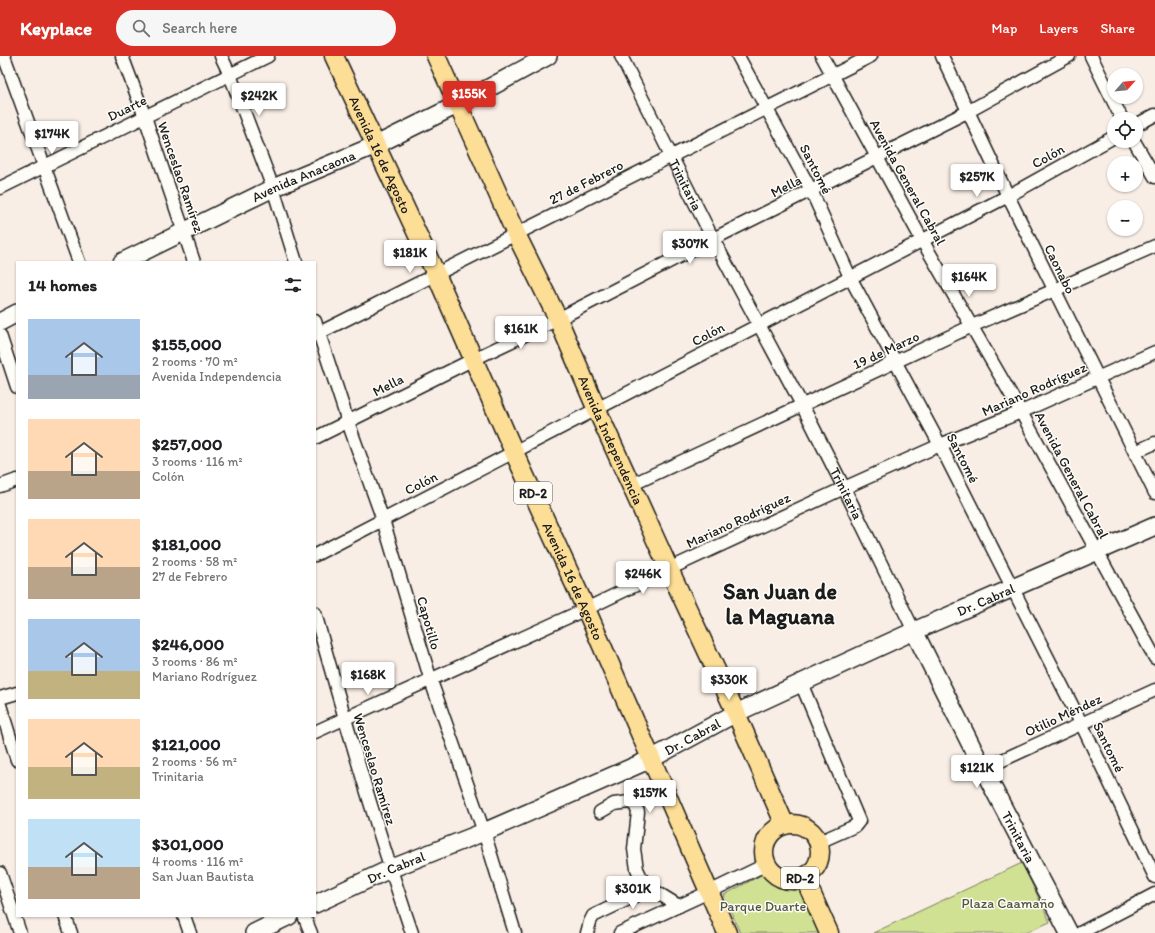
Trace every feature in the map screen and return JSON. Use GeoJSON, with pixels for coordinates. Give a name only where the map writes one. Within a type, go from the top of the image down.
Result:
{"type":"FeatureCollection","features":[{"type":"Feature","properties":{"kind":"main road","name":"Avenida 16 de Agosto"},"geometry":{"type":"LineString","coordinates":[[334,56],[436,274],[514,452],[586,609],[727,933]]}},
{"type":"Feature","properties":{"kind":"main road","name":"Avenida Independencia"},"geometry":{"type":"LineString","coordinates":[[436,56],[459,104],[516,234],[558,319],[597,410],[736,713],[785,825]]}},
{"type":"Feature","properties":{"kind":"main road"},"geometry":{"type":"LineString","coordinates":[[785,825],[801,825],[809,829],[819,842]]}},
{"type":"Feature","properties":{"kind":"main road","name":"RD-2"},"geometry":{"type":"LineString","coordinates":[[785,825],[776,829],[769,836],[766,845],[765,855],[767,864],[772,871],[779,876],[796,880],[811,873],[820,859],[819,842]]}},
{"type":"Feature","properties":{"kind":"main road","name":"RD-2"},"geometry":{"type":"LineString","coordinates":[[804,877],[829,933]]}},
{"type":"Feature","properties":{"kind":"street"},"geometry":{"type":"LineString","coordinates":[[4,56],[79,261]]}},
{"type":"Feature","properties":{"kind":"street","name":"Wenceslao Ramírez"},"geometry":{"type":"LineString","coordinates":[[122,56],[145,116],[194,261]]}},
{"type":"Feature","properties":{"kind":"street"},"geometry":{"type":"LineString","coordinates":[[221,56],[230,75],[273,188],[296,261]]}},
{"type":"Feature","properties":{"kind":"street","name":"Duarte"},"geometry":{"type":"LineString","coordinates":[[0,188],[268,56]]}},
{"type":"Feature","properties":{"kind":"street","name":"Avenida Anacaona"},"geometry":{"type":"LineString","coordinates":[[124,261],[273,188],[376,145],[459,104],[548,56]]}},
{"type":"Feature","properties":{"kind":"street","name":"Trinitaria"},"geometry":{"type":"LineString","coordinates":[[621,56],[713,239],[760,324],[802,405],[983,769],[1068,933]]}},
{"type":"Feature","properties":{"kind":"street","name":"Santomé"},"geometry":{"type":"LineString","coordinates":[[738,56],[810,190],[850,277],[940,445],[1081,723],[1155,877]]}},
{"type":"Feature","properties":{"kind":"street","name":"Avenida General Cabral"},"geometry":{"type":"LineString","coordinates":[[822,56],[922,240],[1021,412],[1155,658]]}},
{"type":"Feature","properties":{"kind":"street","name":"27 de Febrero"},"geometry":{"type":"LineString","coordinates":[[317,334],[871,56]]}},
{"type":"Feature","properties":{"kind":"street","name":"Caonabo"},"geometry":{"type":"LineString","coordinates":[[942,56],[1008,196],[1155,493]]}},
{"type":"Feature","properties":{"kind":"street","name":"Mella"},"geometry":{"type":"LineString","coordinates":[[316,438],[558,319],[713,239],[969,111],[1069,56]]}},
{"type":"Feature","properties":{"kind":"street"},"geometry":{"type":"LineString","coordinates":[[1091,56],[1119,112]]}},
{"type":"Feature","properties":{"kind":"street"},"geometry":{"type":"LineString","coordinates":[[1143,121],[1155,115]]}},
{"type":"Feature","properties":{"kind":"street","name":"Colón"},"geometry":{"type":"LineString","coordinates":[[316,554],[1008,196],[1107,141]]}},
{"type":"Feature","properties":{"kind":"street"},"geometry":{"type":"LineString","coordinates":[[1138,148],[1155,177]]}},
{"type":"Feature","properties":{"kind":"street","name":"19 de Marzo"},"geometry":{"type":"LineString","coordinates":[[631,485],[972,326],[1155,246]]}},
{"type":"Feature","properties":{"kind":"street"},"geometry":{"type":"LineString","coordinates":[[0,322],[16,314]]}},
{"type":"Feature","properties":{"kind":"street","name":"Capotillo"},"geometry":{"type":"LineString","coordinates":[[317,334],[383,520],[431,681],[484,832],[515,933]]}},
{"type":"Feature","properties":{"kind":"street"},"geometry":{"type":"LineString","coordinates":[[0,335],[16,384]]}},
{"type":"Feature","properties":{"kind":"street","name":"Mariano Rodríguez"},"geometry":{"type":"LineString","coordinates":[[316,732],[431,681],[844,488],[940,445],[1021,412],[1155,352]]}},
{"type":"Feature","properties":{"kind":"street"},"geometry":{"type":"LineString","coordinates":[[1135,452],[1155,443]]}},
{"type":"Feature","properties":{"kind":"street"},"geometry":{"type":"LineString","coordinates":[[0,486],[16,480]]}},
{"type":"Feature","properties":{"kind":"street","name":"Dr. Cabral"},"geometry":{"type":"LineString","coordinates":[[316,904],[390,869],[484,832],[651,758],[736,713],[801,683],[914,631],[1155,526]]}},
{"type":"Feature","properties":{"kind":"street","name":"Wenceslao Ramírez"},"geometry":{"type":"LineString","coordinates":[[316,617],[344,720],[390,869],[412,933]]}},
{"type":"Feature","properties":{"kind":"street"},"geometry":{"type":"LineString","coordinates":[[801,683],[859,821],[855,826],[819,842]]}},
{"type":"Feature","properties":{"kind":"street","name":"Otilio Méndez"},"geometry":{"type":"LineString","coordinates":[[983,769],[1155,690]]}},
{"type":"Feature","properties":{"kind":"street"},"geometry":{"type":"LineString","coordinates":[[0,698],[16,693]]}},
{"type":"Feature","properties":{"kind":"street"},"geometry":{"type":"LineString","coordinates":[[0,705],[16,757]]}},
{"type":"Feature","properties":{"kind":"street"},"geometry":{"type":"LineString","coordinates":[[600,812],[614,804],[629,802],[635,805],[638,812],[634,849],[637,869],[647,890]]}},
{"type":"Feature","properties":{"kind":"street"},"geometry":{"type":"LineString","coordinates":[[620,933],[767,864]]}},
{"type":"Feature","properties":{"kind":"street"},"geometry":{"type":"LineString","coordinates":[[0,873],[20,933]]}},
{"type":"Feature","properties":{"kind":"street"},"geometry":{"type":"LineString","coordinates":[[587,933],[593,916],[647,890],[653,890],[678,906]]}},
{"type":"Feature","properties":{"kind":"street"},"geometry":{"type":"LineString","coordinates":[[1080,933],[1155,894]]}},
{"type":"Feature","properties":{"kind":"street"},"geometry":{"type":"LineString","coordinates":[[65,917],[71,933]]}},
{"type":"Feature","properties":{"kind":"street"},"geometry":{"type":"LineString","coordinates":[[184,917],[190,933]]}},
{"type":"Feature","properties":{"kind":"street"},"geometry":{"type":"LineString","coordinates":[[254,933],[287,917]]}},
{"type":"Feature","properties":{"kind":"street"},"geometry":{"type":"LineString","coordinates":[[304,917],[311,933]]}},
{"type":"Feature","properties":{"kind":"green space","name":"Plaza Caamaño"},"geometry":{"type":"Polygon","coordinates":[[[1022,863],[1050,922],[1025,933],[873,933],[1022,863]]]}},
{"type":"Feature","properties":{"kind":"green space","name":"Parque Duarte"},"geometry":{"type":"Polygon","coordinates":[[[765,873],[794,891],[799,889],[809,898],[825,933],[740,933],[724,895],[765,873]]]}},
{"type":"Feature","properties":{"kind":"district","name":"San Juan de la Maguana"},"geometry":{"type":"Point","coordinates":[780,604]}}]}
